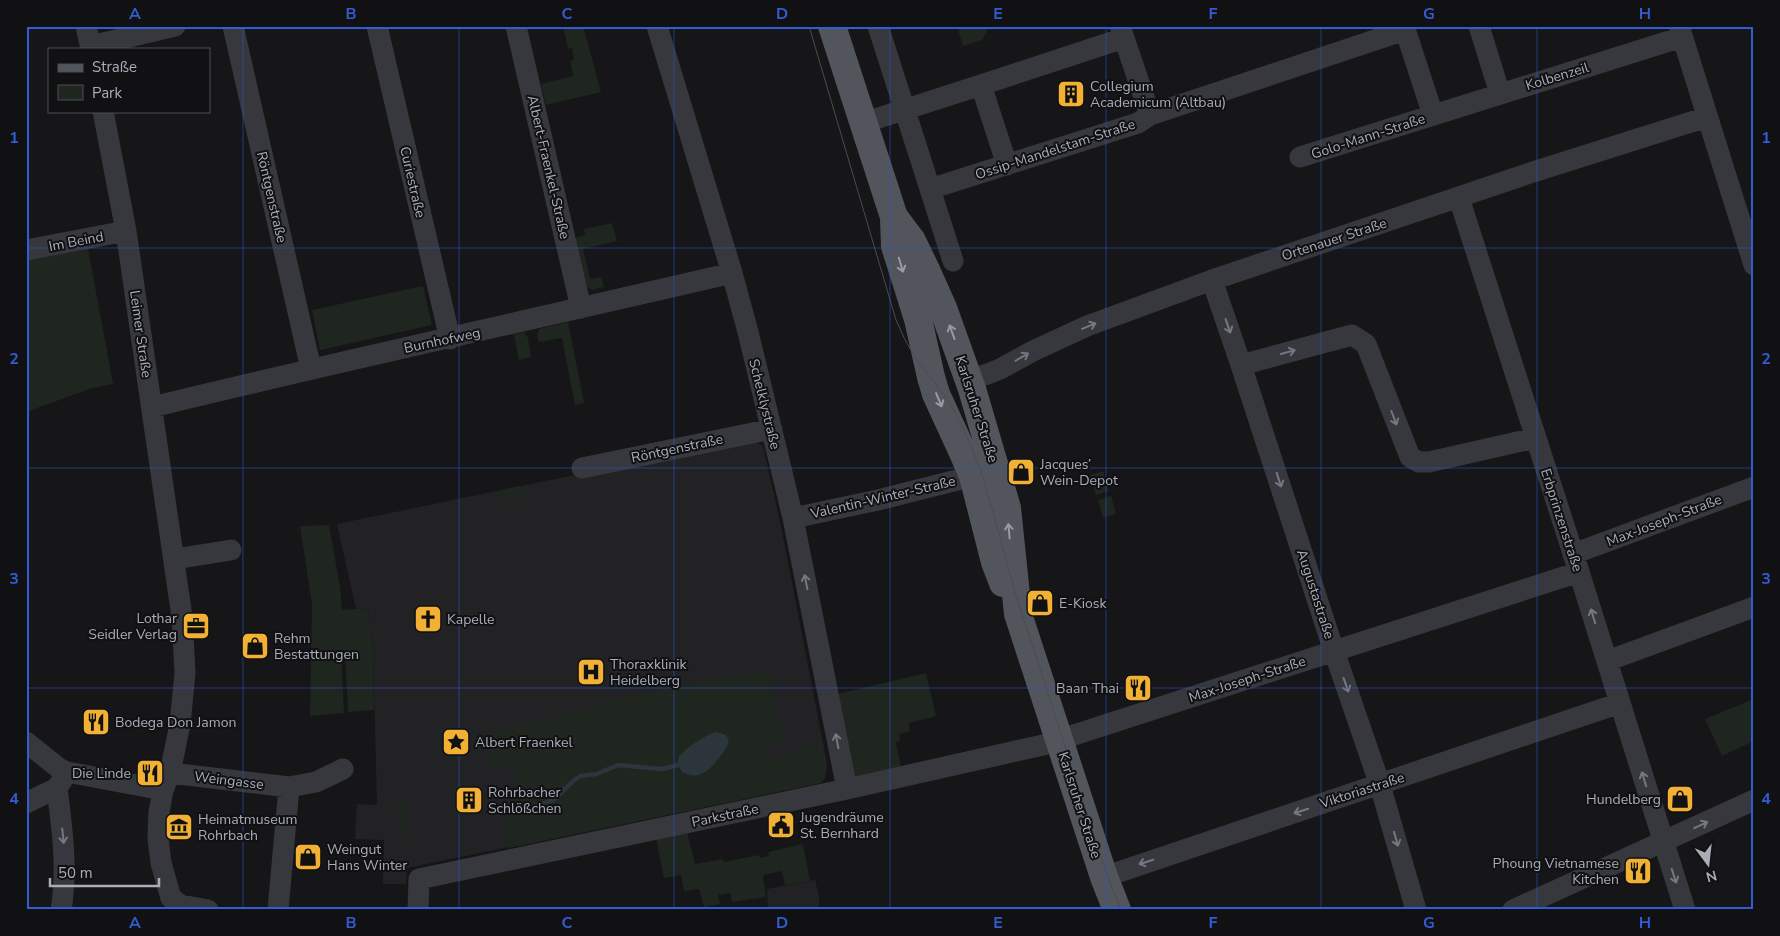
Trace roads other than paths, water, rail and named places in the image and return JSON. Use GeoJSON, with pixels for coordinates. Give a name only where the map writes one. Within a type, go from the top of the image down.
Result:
{"type":"FeatureCollection","features":[{"type":"Feature","properties":{"kind":"main road","name":"Karlsruher Straße"},"geometry":{"type":"LineString","coordinates":[[832,26],[894,217],[895,246],[918,319],[936,394],[973,476],[995,562],[1018,614],[1058,740],[1117,910]]}},
{"type":"Feature","properties":{"kind":"main road","name":"Karlsruher Straße"},"geometry":{"type":"LineString","coordinates":[[894,217],[912,241],[926,270],[943,308],[968,378],[1007,508],[1018,614]]}},
{"type":"Feature","properties":{"kind":"main road"},"geometry":{"type":"LineString","coordinates":[[918,319],[929,328],[936,346],[955,372],[962,377],[968,378]]}},
{"type":"Feature","properties":{"kind":"street"},"geometry":{"type":"LineString","coordinates":[[89,40],[175,26]]}},
{"type":"Feature","properties":{"kind":"street","name":"Röntgenstraße"},"geometry":{"type":"LineString","coordinates":[[233,26],[311,369]]}},
{"type":"Feature","properties":{"kind":"street","name":"Curiestraße"},"geometry":{"type":"LineString","coordinates":[[377,26],[450,339]]}},
{"type":"Feature","properties":{"kind":"street","name":"Albert-Fraenkel-Straße"},"geometry":{"type":"LineString","coordinates":[[516,26],[582,308]]}},
{"type":"Feature","properties":{"kind":"street","name":"Schelklystraße"},"geometry":{"type":"LineString","coordinates":[[657,26],[732,273],[772,429],[793,518],[847,789]]}},
{"type":"Feature","properties":{"kind":"street"},"geometry":{"type":"LineString","coordinates":[[878,26],[953,261]]}},
{"type":"Feature","properties":{"kind":"street"},"geometry":{"type":"LineString","coordinates":[[1479,26],[1500,94]]}},
{"type":"Feature","properties":{"kind":"street","name":"Golo-Mann-Straße"},"geometry":{"type":"LineString","coordinates":[[1300,157],[1433,115],[1405,28]]}},
{"type":"Feature","properties":{"kind":"street","name":"Ossip-Mandelstam-Straße"},"geometry":{"type":"LineString","coordinates":[[930,189],[1138,123],[1150,115],[1405,28]]}},
{"type":"Feature","properties":{"kind":"street"},"geometry":{"type":"LineString","coordinates":[[863,123],[982,85],[1122,32],[1150,115]]}},
{"type":"Feature","properties":{"kind":"street","name":"Kolbenzeil"},"geometry":{"type":"LineString","coordinates":[[1433,115],[1680,32],[1754,265]]}},
{"type":"Feature","properties":{"kind":"street"},"geometry":{"type":"LineString","coordinates":[[982,85],[1007,165]]}},
{"type":"Feature","properties":{"kind":"street","name":"Leimer Straße"},"geometry":{"type":"LineString","coordinates":[[103,112],[126,231],[175,558],[182,617],[185,672],[180,724],[159,812],[158,838],[161,863],[172,906]]}},
{"type":"Feature","properties":{"kind":"street","name":"Ortenauer Straße"},"geometry":{"type":"LineString","coordinates":[[968,378],[985,376],[1032,351],[1087,326],[1212,280],[1707,117]]}},
{"type":"Feature","properties":{"kind":"street","name":"Erbprinzenstraße"},"geometry":{"type":"LineString","coordinates":[[1459,198],[1685,910]]}},
{"type":"Feature","properties":{"kind":"street","name":"Im Beind"},"geometry":{"type":"LineString","coordinates":[[26,250],[126,231]]}},
{"type":"Feature","properties":{"kind":"street","name":"Burnhofweg"},"geometry":{"type":"LineString","coordinates":[[152,407],[732,273]]}},
{"type":"Feature","properties":{"kind":"street","name":"Augustastraße"},"geometry":{"type":"LineString","coordinates":[[1212,280],[1380,785],[1416,910]]}},
{"type":"Feature","properties":{"kind":"street"},"geometry":{"type":"LineString","coordinates":[[1241,365],[1352,334],[1366,344],[1410,457],[1419,462],[1428,462],[1535,438]]}},
{"type":"Feature","properties":{"kind":"street","name":"Röntgenstraße"},"geometry":{"type":"LineString","coordinates":[[582,468],[772,429]]}},
{"type":"Feature","properties":{"kind":"street","name":"Valentin-Winter-Straße"},"geometry":{"type":"LineString","coordinates":[[793,518],[878,500],[973,476]]}},
{"type":"Feature","properties":{"kind":"street","name":"Max-Joseph-Straße"},"geometry":{"type":"LineString","coordinates":[[1058,740],[1334,651],[1576,563],[1754,487]]}},
{"type":"Feature","properties":{"kind":"street"},"geometry":{"type":"LineString","coordinates":[[175,558],[231,550]]}},
{"type":"Feature","properties":{"kind":"street"},"geometry":{"type":"LineString","coordinates":[[1607,661],[1754,607]]}},
{"type":"Feature","properties":{"kind":"street","name":"Viktoriastraße"},"geometry":{"type":"LineString","coordinates":[[1104,876],[1620,703]]}},
{"type":"Feature","properties":{"kind":"street","name":"Parkstraße"},"geometry":{"type":"LineString","coordinates":[[418,910],[419,879],[847,789],[1044,745],[1058,740]]}},
{"type":"Feature","properties":{"kind":"street"},"geometry":{"type":"LineString","coordinates":[[26,742],[60,769],[64,841],[64,893],[61,910]]}},
{"type":"Feature","properties":{"kind":"street","name":"Weingasse"},"geometry":{"type":"LineString","coordinates":[[62,780],[166,781],[289,786],[316,782],[343,769]]}},
{"type":"Feature","properties":{"kind":"street"},"geometry":{"type":"LineString","coordinates":[[26,803],[62,780]]}},
{"type":"Feature","properties":{"kind":"street"},"geometry":{"type":"LineString","coordinates":[[278,910],[289,786]]}},
{"type":"Feature","properties":{"kind":"street"},"geometry":{"type":"LineString","coordinates":[[1513,910],[1754,800]]}},
{"type":"Feature","properties":{"kind":"street"},"geometry":{"type":"LineString","coordinates":[[172,906],[181,905],[208,910]]}},
{"type":"Feature","properties":{"kind":"waterway"},"geometry":{"type":"LineString","coordinates":[[535,806],[554,800],[580,776],[597,774],[618,765],[662,769],[678,765]]}},
{"type":"Feature","properties":{"kind":"tram line"},"geometry":{"type":"LineString","coordinates":[[809,26],[896,320],[913,354],[951,405],[975,457],[990,502],[1015,592],[1107,875],[1121,910]]}},
{"type":"Feature","properties":{"kind":"place","name":"Collegium Academicum (Altbau)"},"geometry":{"type":"Point","coordinates":[1071,94]}},
{"type":"Feature","properties":{"kind":"place","name":"Jacques’ Wein-Depot"},"geometry":{"type":"Point","coordinates":[1021,472]}},
{"type":"Feature","properties":{"kind":"place","name":"E-Kiosk"},"geometry":{"type":"Point","coordinates":[1040,603]}},
{"type":"Feature","properties":{"kind":"place","name":"Kapelle"},"geometry":{"type":"Point","coordinates":[428,619]}},
{"type":"Feature","properties":{"kind":"place","name":"Lothar Seidler Verlag"},"geometry":{"type":"Point","coordinates":[196,626]}},
{"type":"Feature","properties":{"kind":"place","name":"Rehm Bestattungen"},"geometry":{"type":"Point","coordinates":[255,646]}},
{"type":"Feature","properties":{"kind":"place","name":"Thoraxklinik Heidelberg"},"geometry":{"type":"Point","coordinates":[591,672]}},
{"type":"Feature","properties":{"kind":"place","name":"Baan Thai"},"geometry":{"type":"Point","coordinates":[1138,688]}},
{"type":"Feature","properties":{"kind":"place","name":"Bodega Don Jamon"},"geometry":{"type":"Point","coordinates":[96,722]}},
{"type":"Feature","properties":{"kind":"place","name":"Albert Fraenkel"},"geometry":{"type":"Point","coordinates":[456,742]}},
{"type":"Feature","properties":{"kind":"place","name":"Die Linde"},"geometry":{"type":"Point","coordinates":[150,773]}},
{"type":"Feature","properties":{"kind":"place","name":"Hundelberg"},"geometry":{"type":"Point","coordinates":[1680,799]}},
{"type":"Feature","properties":{"kind":"place","name":"Rohrbacher Schlößchen"},"geometry":{"type":"Point","coordinates":[469,800]}},
{"type":"Feature","properties":{"kind":"place","name":"Jugendräume St. Bernhard"},"geometry":{"type":"Point","coordinates":[781,825]}},
{"type":"Feature","properties":{"kind":"place","name":"Heimatmuseum Rohrbach"},"geometry":{"type":"Point","coordinates":[179,827]}},
{"type":"Feature","properties":{"kind":"place","name":"Weingut Hans Winter"},"geometry":{"type":"Point","coordinates":[308,857]}},
{"type":"Feature","properties":{"kind":"place","name":"Phoung Vietnamese Kitchen"},"geometry":{"type":"Point","coordinates":[1638,871]}}]}
